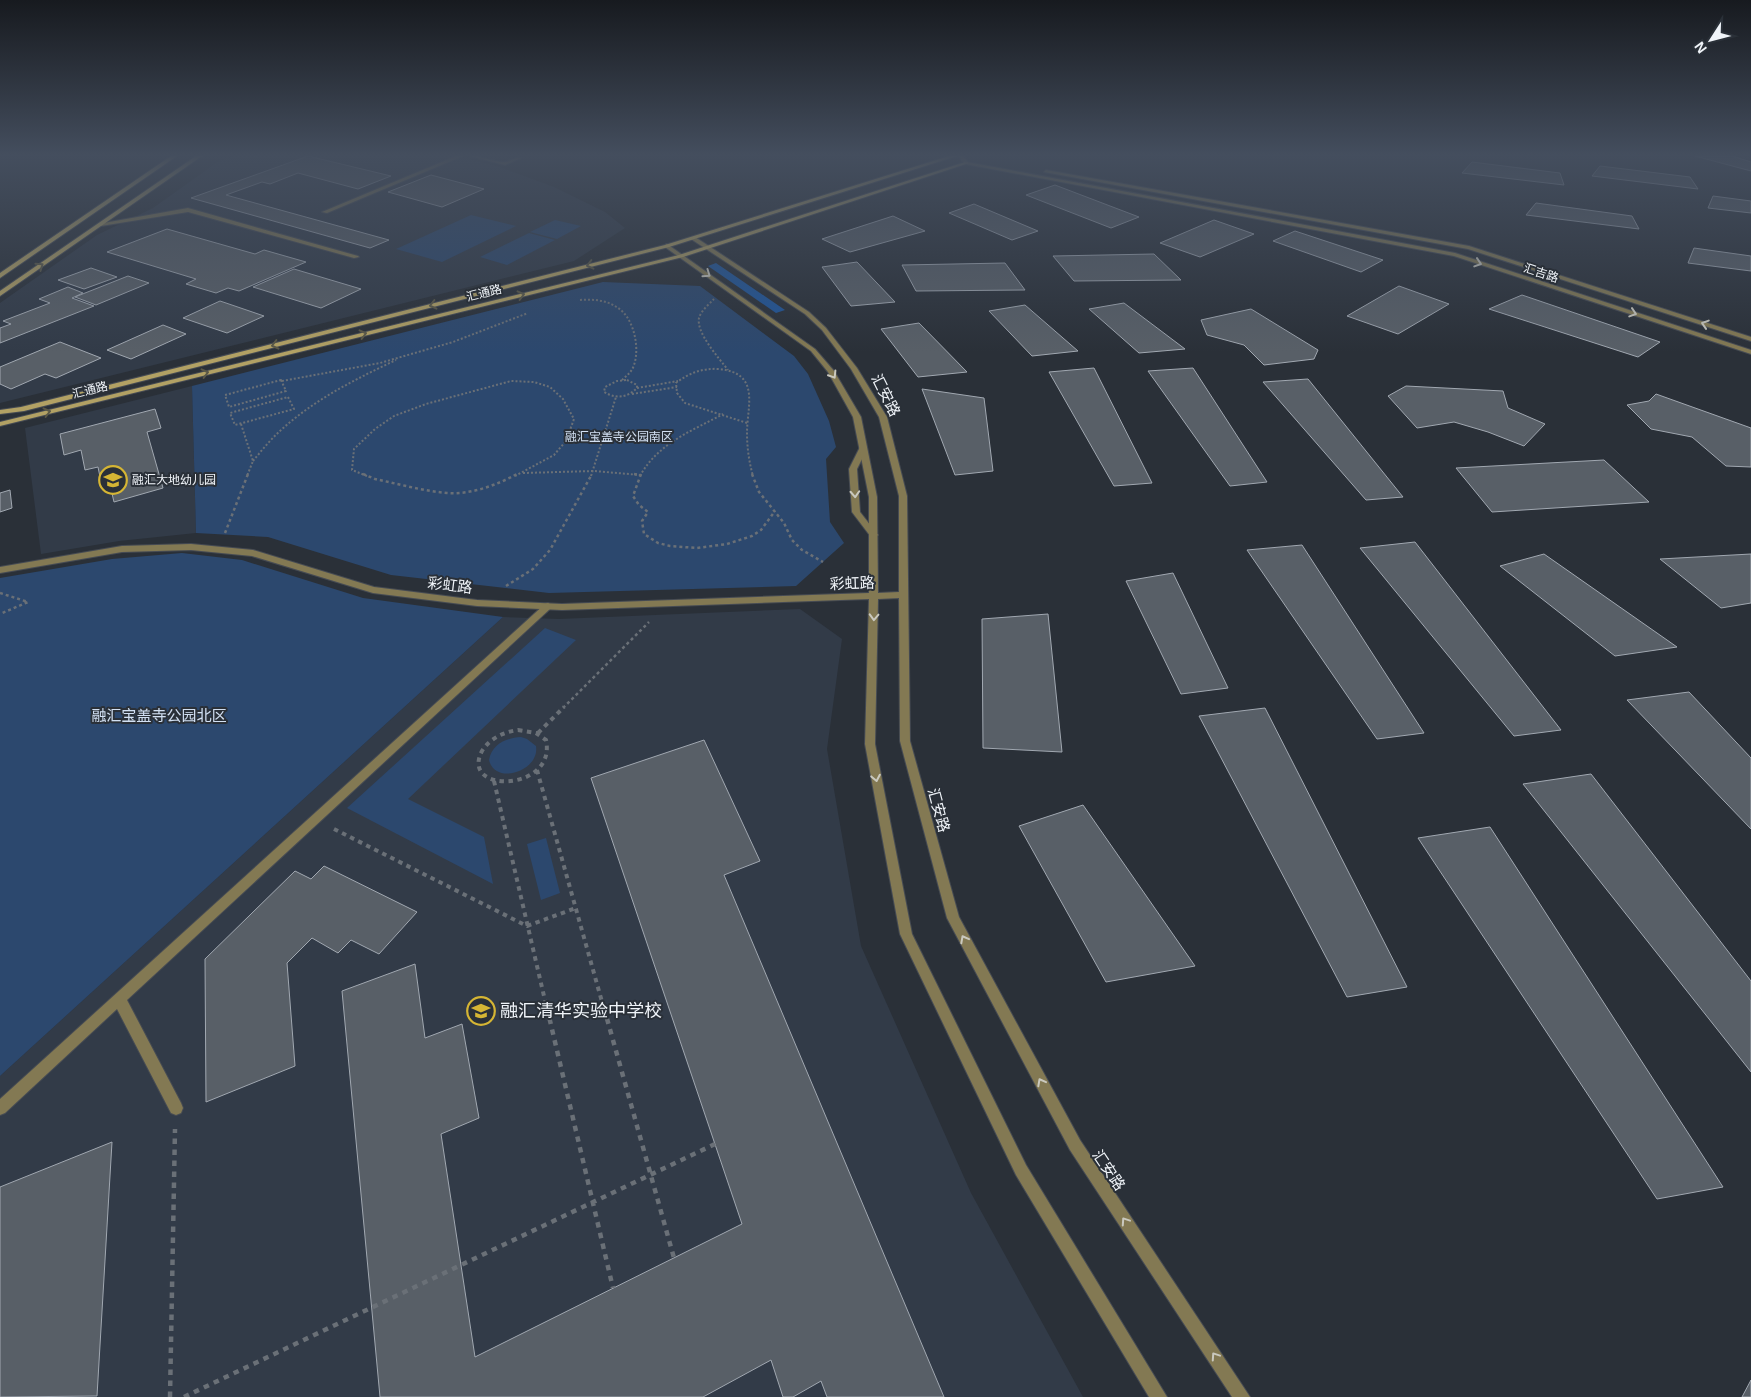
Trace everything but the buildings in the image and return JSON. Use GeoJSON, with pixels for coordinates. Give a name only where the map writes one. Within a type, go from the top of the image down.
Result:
{"type":"FeatureCollection","features":[{"type":"Feature","properties":{"kind":"main road"},"geometry":{"type":"LineString","coordinates":[[0,276],[80,221]]}},
{"type":"Feature","properties":{"kind":"main road"},"geometry":{"type":"LineString","coordinates":[[0,294],[105,221]]}},
{"type":"Feature","properties":{"kind":"main road","name":"汇通路"},"geometry":{"type":"LineString","coordinates":[[0,412],[21,409],[667,246],[746,221]]}},
{"type":"Feature","properties":{"kind":"main road","name":"汇通路"},"geometry":{"type":"LineString","coordinates":[[0,424],[680,256],[784,221]]}},
{"type":"Feature","properties":{"kind":"street"},"geometry":{"type":"LineString","coordinates":[[101,224],[118,221]]}},
{"type":"Feature","properties":{"kind":"street"},"geometry":{"type":"LineString","coordinates":[[228,221],[356,257]]}},
{"type":"Feature","properties":{"kind":"street","name":"汇吉路"},"geometry":{"type":"LineString","coordinates":[[1281,221],[1455,255],[1751,352]]}},
{"type":"Feature","properties":{"kind":"street","name":"汇吉路"},"geometry":{"type":"LineString","coordinates":[[1316,221],[1469,248],[1751,339]]}},
{"type":"Feature","properties":{"kind":"street","name":"汇安路"},"geometry":{"type":"LineString","coordinates":[[692,238],[807,313],[824,329],[854,368],[883,417],[903,496],[905,741],[953,918],[1075,1145],[1242,1397]]}},
{"type":"Feature","properties":{"kind":"street"},"geometry":{"type":"LineString","coordinates":[[667,246],[813,350],[831,371],[857,417],[873,497],[874,596],[870,744],[906,934],[1021,1170],[1159,1397]]}},
{"type":"Feature","properties":{"kind":"street"},"geometry":{"type":"LineString","coordinates":[[864,449],[853,469],[856,512],[874,535]]}},
{"type":"Feature","properties":{"kind":"street","name":"彩虹路"},"geometry":{"type":"LineString","coordinates":[[0,570],[122,549],[191,547],[253,552],[373,590],[477,603],[548,606],[904,595]]}},
{"type":"Feature","properties":{"kind":"street"},"geometry":{"type":"LineString","coordinates":[[0,1108],[548,606]]}},
{"type":"Feature","properties":{"kind":"street"},"geometry":{"type":"LineString","coordinates":[[120,999],[176,1108]]}},
{"type":"Feature","properties":{"kind":"path"},"geometry":{"type":"LineString","coordinates":[[716,297],[699,316],[698,326],[713,351],[728,370],[739,376],[747,384],[751,410],[747,423],[748,456],[754,481],[763,498],[786,525],[791,539],[800,548],[823,562]]}},
{"type":"Feature","properties":{"kind":"path"},"geometry":{"type":"LineString","coordinates":[[574,300],[604,302],[620,309],[630,323],[636,340],[635,358],[632,371],[622,380]]}},
{"type":"Feature","properties":{"kind":"path"},"geometry":{"type":"LineString","coordinates":[[282,381],[286,391],[229,407],[225,395],[281,380],[380,363],[453,342],[533,310]]}},
{"type":"Feature","properties":{"kind":"path"},"geometry":{"type":"LineString","coordinates":[[225,534],[253,461],[281,430],[318,401],[349,382],[405,356]]}},
{"type":"Feature","properties":{"kind":"path"},"geometry":{"type":"LineString","coordinates":[[728,370],[701,371],[686,375],[676,383],[676,393],[685,403],[747,423]]}},
{"type":"Feature","properties":{"kind":"path"},"geometry":{"type":"LineString","coordinates":[[637,388],[632,382],[622,380],[612,382],[604,389],[606,394],[616,397],[676,387]]}},
{"type":"Feature","properties":{"kind":"path"},"geometry":{"type":"LineString","coordinates":[[627,395],[637,388],[680,380]]}},
{"type":"Feature","properties":{"kind":"path"},"geometry":{"type":"LineString","coordinates":[[522,473],[554,455],[566,441],[574,418],[568,403],[550,385],[528,381],[511,381],[426,404],[394,416],[375,429],[354,449],[352,470],[375,479],[448,493],[476,490],[505,481],[522,473],[594,471],[640,476]]}},
{"type":"Feature","properties":{"kind":"path"},"geometry":{"type":"LineString","coordinates":[[270,396],[273,401]]}},
{"type":"Feature","properties":{"kind":"path"},"geometry":{"type":"LineString","coordinates":[[288,397],[294,409],[235,425],[230,413],[273,401],[288,397]]}},
{"type":"Feature","properties":{"kind":"path"},"geometry":{"type":"LineString","coordinates":[[477,603],[533,569],[550,550],[594,471],[616,397]]}},
{"type":"Feature","properties":{"kind":"path"},"geometry":{"type":"LineString","coordinates":[[723,414],[662,447],[643,466],[633,496],[639,505],[648,512],[642,521],[644,534],[661,544],[688,547],[723,546],[745,540],[761,530],[775,511]]}},
{"type":"Feature","properties":{"kind":"path"},"geometry":{"type":"LineString","coordinates":[[241,424],[253,461]]}},
{"type":"Feature","properties":{"kind":"path"},"geometry":{"type":"LineString","coordinates":[[0,593],[28,602],[0,614]]}},
{"type":"Feature","properties":{"kind":"path"},"geometry":{"type":"LineString","coordinates":[[538,733],[668,603]]}},
{"type":"Feature","properties":{"kind":"path"},"geometry":{"type":"LineString","coordinates":[[529,730],[538,733],[545,739],[548,746],[548,754],[537,770],[516,781],[494,781],[480,770],[478,762],[480,753],[486,744],[506,732],[529,730]]}},
{"type":"Feature","properties":{"kind":"path"},"geometry":{"type":"LineString","coordinates":[[537,770],[674,1258]]}},
{"type":"Feature","properties":{"kind":"path"},"geometry":{"type":"LineString","coordinates":[[494,781],[613,1288]]}},
{"type":"Feature","properties":{"kind":"path"},"geometry":{"type":"LineString","coordinates":[[316,819],[527,926],[576,908]]}},
{"type":"Feature","properties":{"kind":"path"},"geometry":{"type":"LineString","coordinates":[[170,1397],[176,1108]]}},
{"type":"Feature","properties":{"kind":"path"},"geometry":{"type":"LineString","coordinates":[[184,1397],[714,1144]]}},
{"type":"Feature","properties":{"kind":"shaded area"},"geometry":{"type":"Polygon","coordinates":[[[126,221],[616,221],[625,228],[574,261],[0,403],[0,303],[97,235],[126,221]]]}},
{"type":"Feature","properties":{"kind":"shaded area"},"geometry":{"type":"Polygon","coordinates":[[[716,263],[785,310],[776,313],[708,266],[716,263]]]}},
{"type":"Feature","properties":{"kind":"shaded area","name":"融汇大地幼儿园"},"geometry":{"type":"Polygon","coordinates":[[[192,386],[196,533],[119,541],[41,554],[25,428],[192,386]]]}},
{"type":"Feature","properties":{"kind":"shaded area","name":"融汇清华实验中学校"},"geometry":{"type":"Polygon","coordinates":[[[800,609],[842,639],[827,749],[861,946],[971,1193],[1083,1397],[0,1397],[0,1076],[503,617],[559,619],[800,609]]]}},
{"type":"Feature","properties":{"kind":"green space"},"geometry":{"type":"Polygon","coordinates":[[[457,221],[496,221],[516,226],[442,262],[396,249],[457,221]]]}},
{"type":"Feature","properties":{"kind":"green space"},"geometry":{"type":"Polygon","coordinates":[[[553,221],[581,226],[557,239],[530,232],[553,221]]]}},
{"type":"Feature","properties":{"kind":"green space"},"geometry":{"type":"Polygon","coordinates":[[[529,233],[555,240],[507,265],[480,257],[529,233]]]}},
{"type":"Feature","properties":{"kind":"green space","name":"融汇宝盖寺公园南区"},"geometry":{"type":"Polygon","coordinates":[[[603,282],[700,286],[794,356],[808,374],[829,421],[836,447],[826,459],[830,522],[844,543],[796,586],[549,593],[391,575],[268,537],[196,533],[192,386],[603,282]]]}},
{"type":"Feature","properties":{"kind":"green space","name":"融汇宝盖寺公园北区"},"geometry":{"type":"Polygon","coordinates":[[[182,553],[242,560],[363,598],[503,617],[0,1076],[0,578],[112,559],[182,553]]]}},
{"type":"Feature","properties":{"kind":"green space"},"geometry":{"type":"Polygon","coordinates":[[[545,628],[576,640],[408,799],[484,837],[493,884],[347,808],[545,628]]]}},
{"type":"Feature","properties":{"kind":"green space"},"geometry":{"type":"Polygon","coordinates":[[[521,737],[536,746],[535,755],[531,762],[524,768],[508,774],[493,768],[489,760],[496,746],[505,740],[521,737]]]}},
{"type":"Feature","properties":{"kind":"green space"},"geometry":{"type":"Polygon","coordinates":[[[546,838],[560,893],[541,900],[527,844],[546,838]]]}},
{"type":"Feature","properties":{"kind":"place","name":"融汇大地幼儿园"},"geometry":{"type":"Point","coordinates":[113,480]}},
{"type":"Feature","properties":{"kind":"place","name":"融汇清华实验中学校"},"geometry":{"type":"Point","coordinates":[481,1011]}}]}
